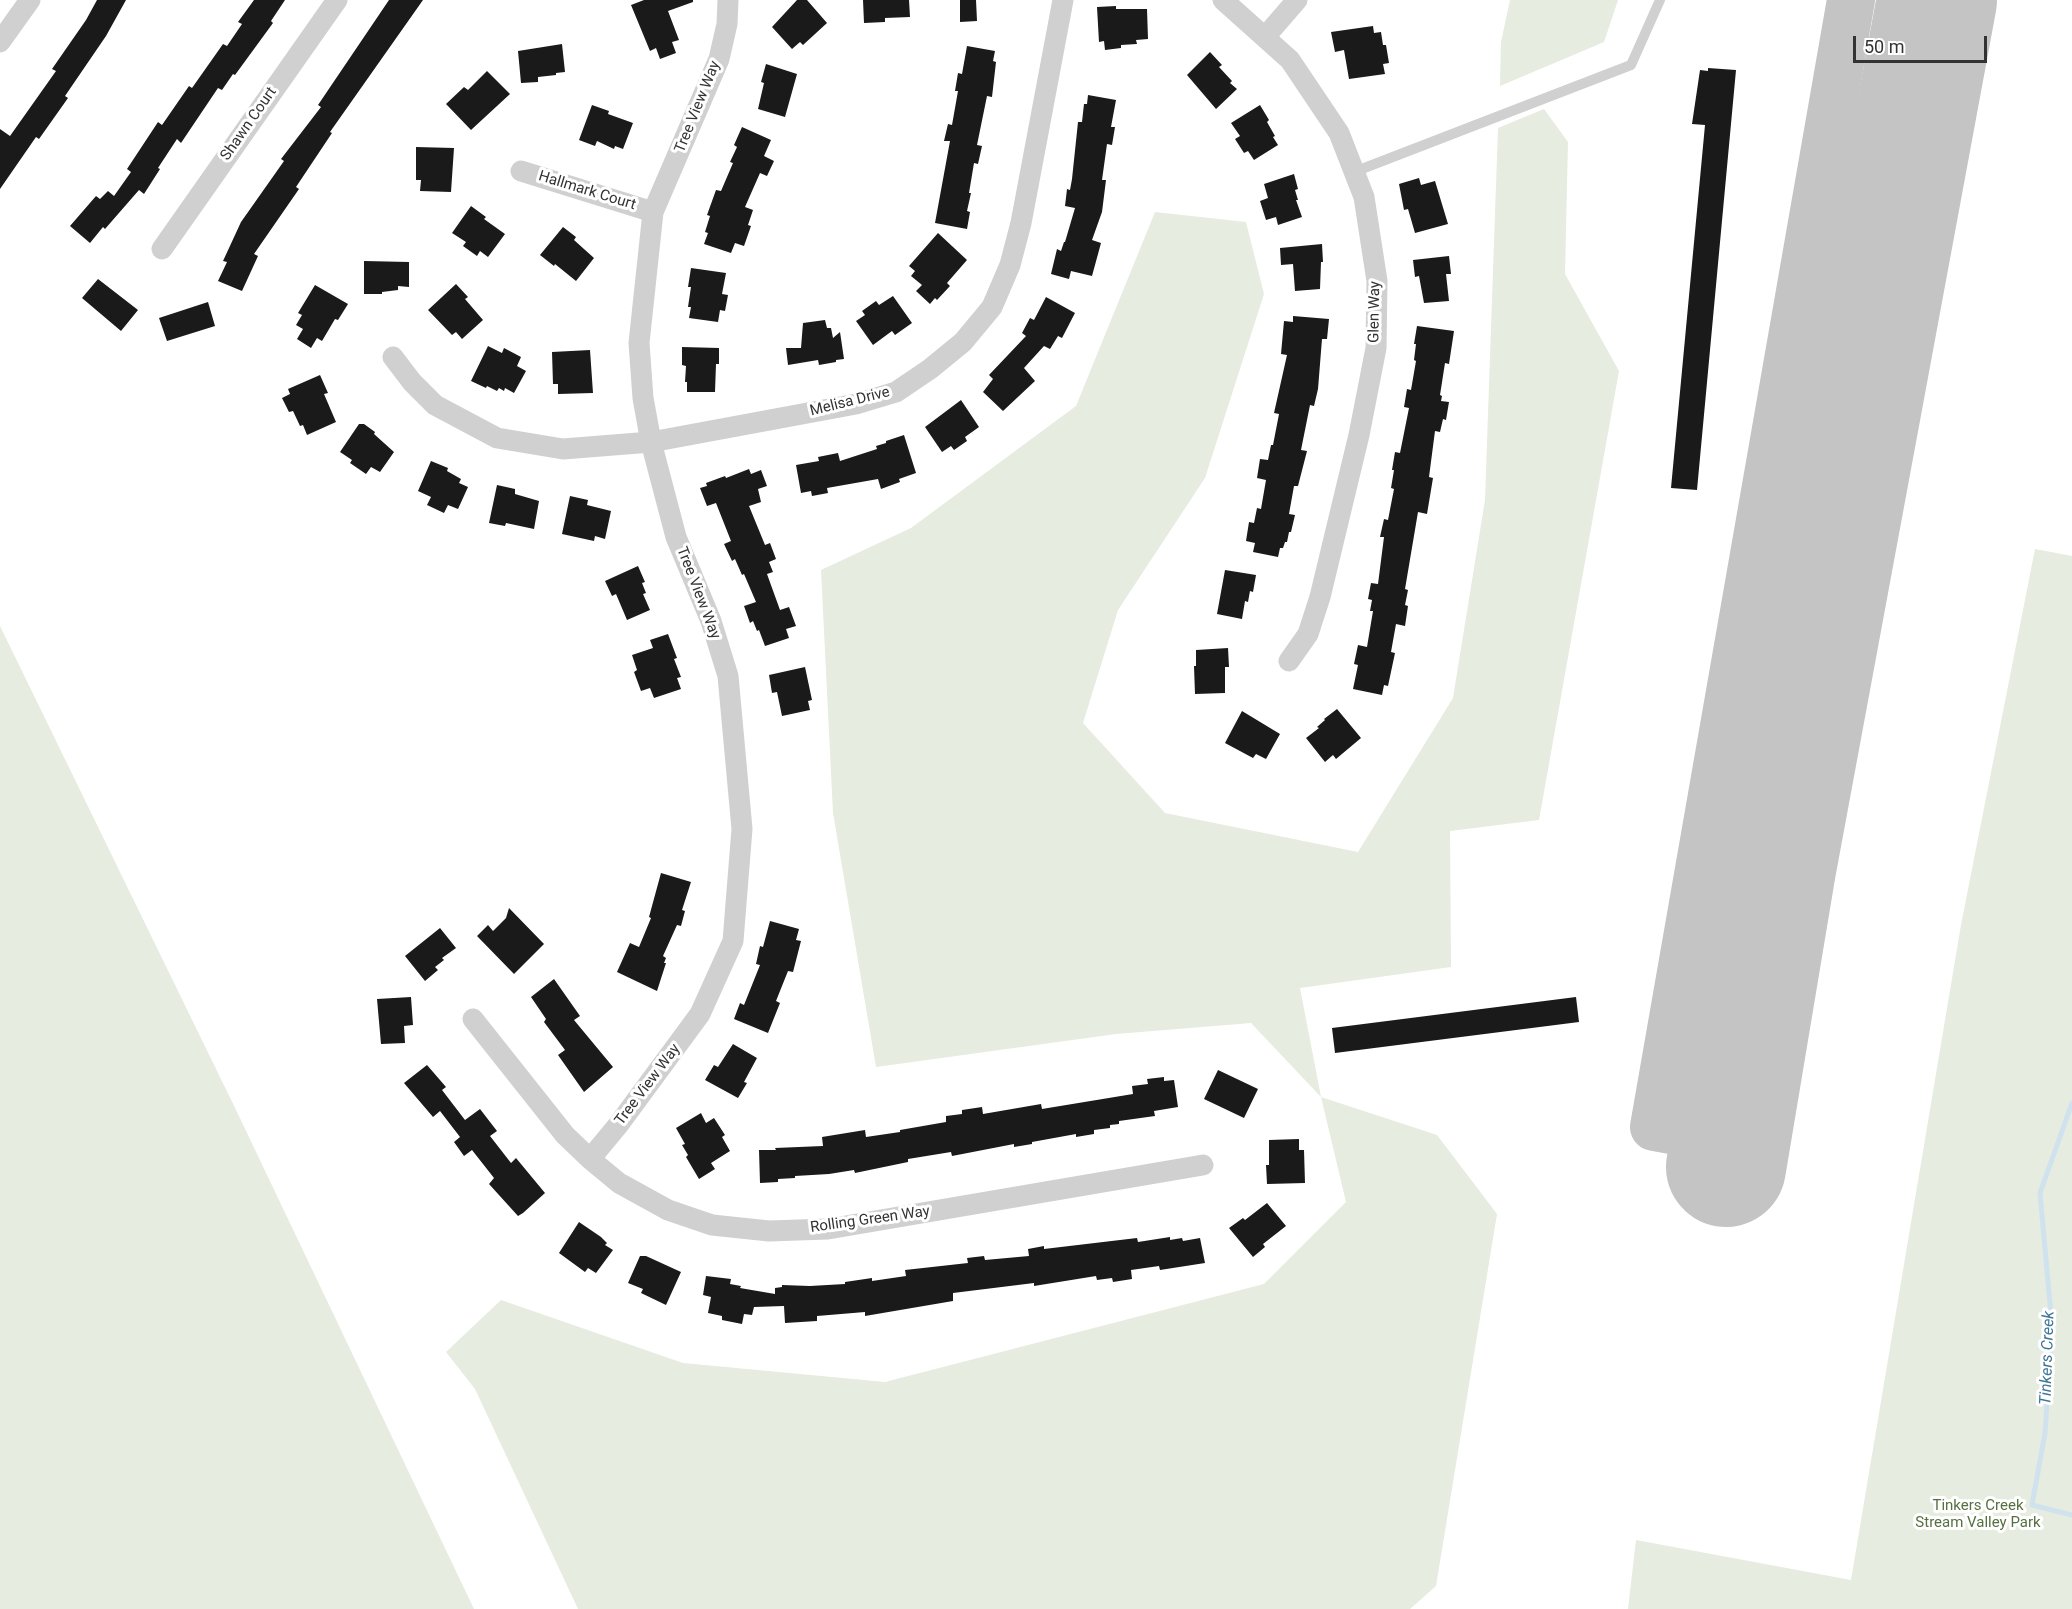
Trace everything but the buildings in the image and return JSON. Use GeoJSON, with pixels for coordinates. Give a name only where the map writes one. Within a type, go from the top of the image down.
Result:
{"type":"FeatureCollection","features":[{"type":"Feature","properties":{"kind":"street"},"geometry":{"type":"LineString","coordinates":[[0,42],[30,0]]}},
{"type":"Feature","properties":{"kind":"street","name":"Shawn Court"},"geometry":{"type":"LineString","coordinates":[[162,249],[337,0]]}},
{"type":"Feature","properties":{"kind":"street","name":"Tree View Way"},"geometry":{"type":"LineString","coordinates":[[590,1159],[619,1124],[700,1014],[733,941],[742,829],[728,676],[711,621],[676,537],[651,442],[643,398],[639,343],[653,212],[719,59],[727,24],[728,0]]}},
{"type":"Feature","properties":{"kind":"street","name":"Melisa Drive"},"geometry":{"type":"LineString","coordinates":[[393,357],[412,382],[435,405],[497,438],[563,449],[651,442],[856,404],[896,392],[930,369],[963,342],[992,307],[1010,266],[1030,177],[1063,0]]}},
{"type":"Feature","properties":{"kind":"street","name":"Glen Way"},"geometry":{"type":"LineString","coordinates":[[1223,0],[1290,60],[1340,133],[1364,197],[1377,281],[1376,348],[1359,435],[1320,597],[1308,634],[1289,661]]}},
{"type":"Feature","properties":{"kind":"street"},"geometry":{"type":"LineString","coordinates":[[1265,37],[1298,0]]}},
{"type":"Feature","properties":{"kind":"street","name":"Hallmark Court"},"geometry":{"type":"LineString","coordinates":[[521,171],[653,212]]}},
{"type":"Feature","properties":{"kind":"street","name":"Rolling Green Way"},"geometry":{"type":"LineString","coordinates":[[473,1019],[565,1135],[619,1184],[668,1210],[712,1225],[769,1231],[828,1229],[1203,1165]]}},
{"type":"Feature","properties":{"kind":"lane"},"geometry":{"type":"LineString","coordinates":[[1354,172],[1631,65],[1660,0]]}},
{"type":"Feature","properties":{"kind":"green space"},"geometry":{"type":"Polygon","coordinates":[[[1510,0],[1618,0],[1604,42],[1500,86],[1501,42],[1510,0]]]}},
{"type":"Feature","properties":{"kind":"green space"},"geometry":{"type":"Polygon","coordinates":[[[1544,109],[1568,142],[1565,274],[1619,371],[1539,820],[1450,831],[1451,967],[1300,988],[1321,1097],[1251,1023],[1116,1034],[876,1067],[833,813],[821,570],[911,528],[1076,406],[1155,212],[1246,222],[1264,294],[1205,478],[1118,610],[1083,723],[1165,813],[1358,852],[1453,698],[1485,500],[1498,128],[1544,109]]]}},
{"type":"Feature","properties":{"kind":"green space","name":"Tinkers Creek Stream Valley Park"},"geometry":{"type":"Polygon","coordinates":[[[2035,549],[2072,556],[2072,1609],[1628,1609],[1636,1540],[1851,1580],[1961,925],[2035,549]]]}},
{"type":"Feature","properties":{"kind":"green space"},"geometry":{"type":"Polygon","coordinates":[[[0,626],[237,1112],[474,1609],[0,1609],[0,626]]]}},
{"type":"Feature","properties":{"kind":"green space"},"geometry":{"type":"Polygon","coordinates":[[[1321,1097],[1437,1135],[1497,1214],[1436,1586],[1410,1609],[578,1609],[475,1389],[446,1352],[501,1300],[683,1363],[885,1382],[1264,1284],[1346,1202],[1321,1097]]]}},
{"type":"Feature","properties":{"kind":"waterway","name":"Tinkers Creek"},"geometry":{"type":"LineString","coordinates":[[2072,1103],[2040,1193],[2052,1326],[2045,1433],[2032,1505],[2072,1515]]}},
{"type":"Feature","properties":{"kind":"taxiway"},"geometry":{"type":"LineString","coordinates":[[1730,1141],[1654,1127],[1851,0]]}},
{"type":"Feature","properties":{"kind":"taxiway"},"geometry":{"type":"LineString","coordinates":[[1702,856],[1776,868]]}},
{"type":"Feature","properties":{"kind":"runway"},"geometry":{"type":"LineString","coordinates":[[1726,1167],[1776,868],[1937,0]]}}]}
